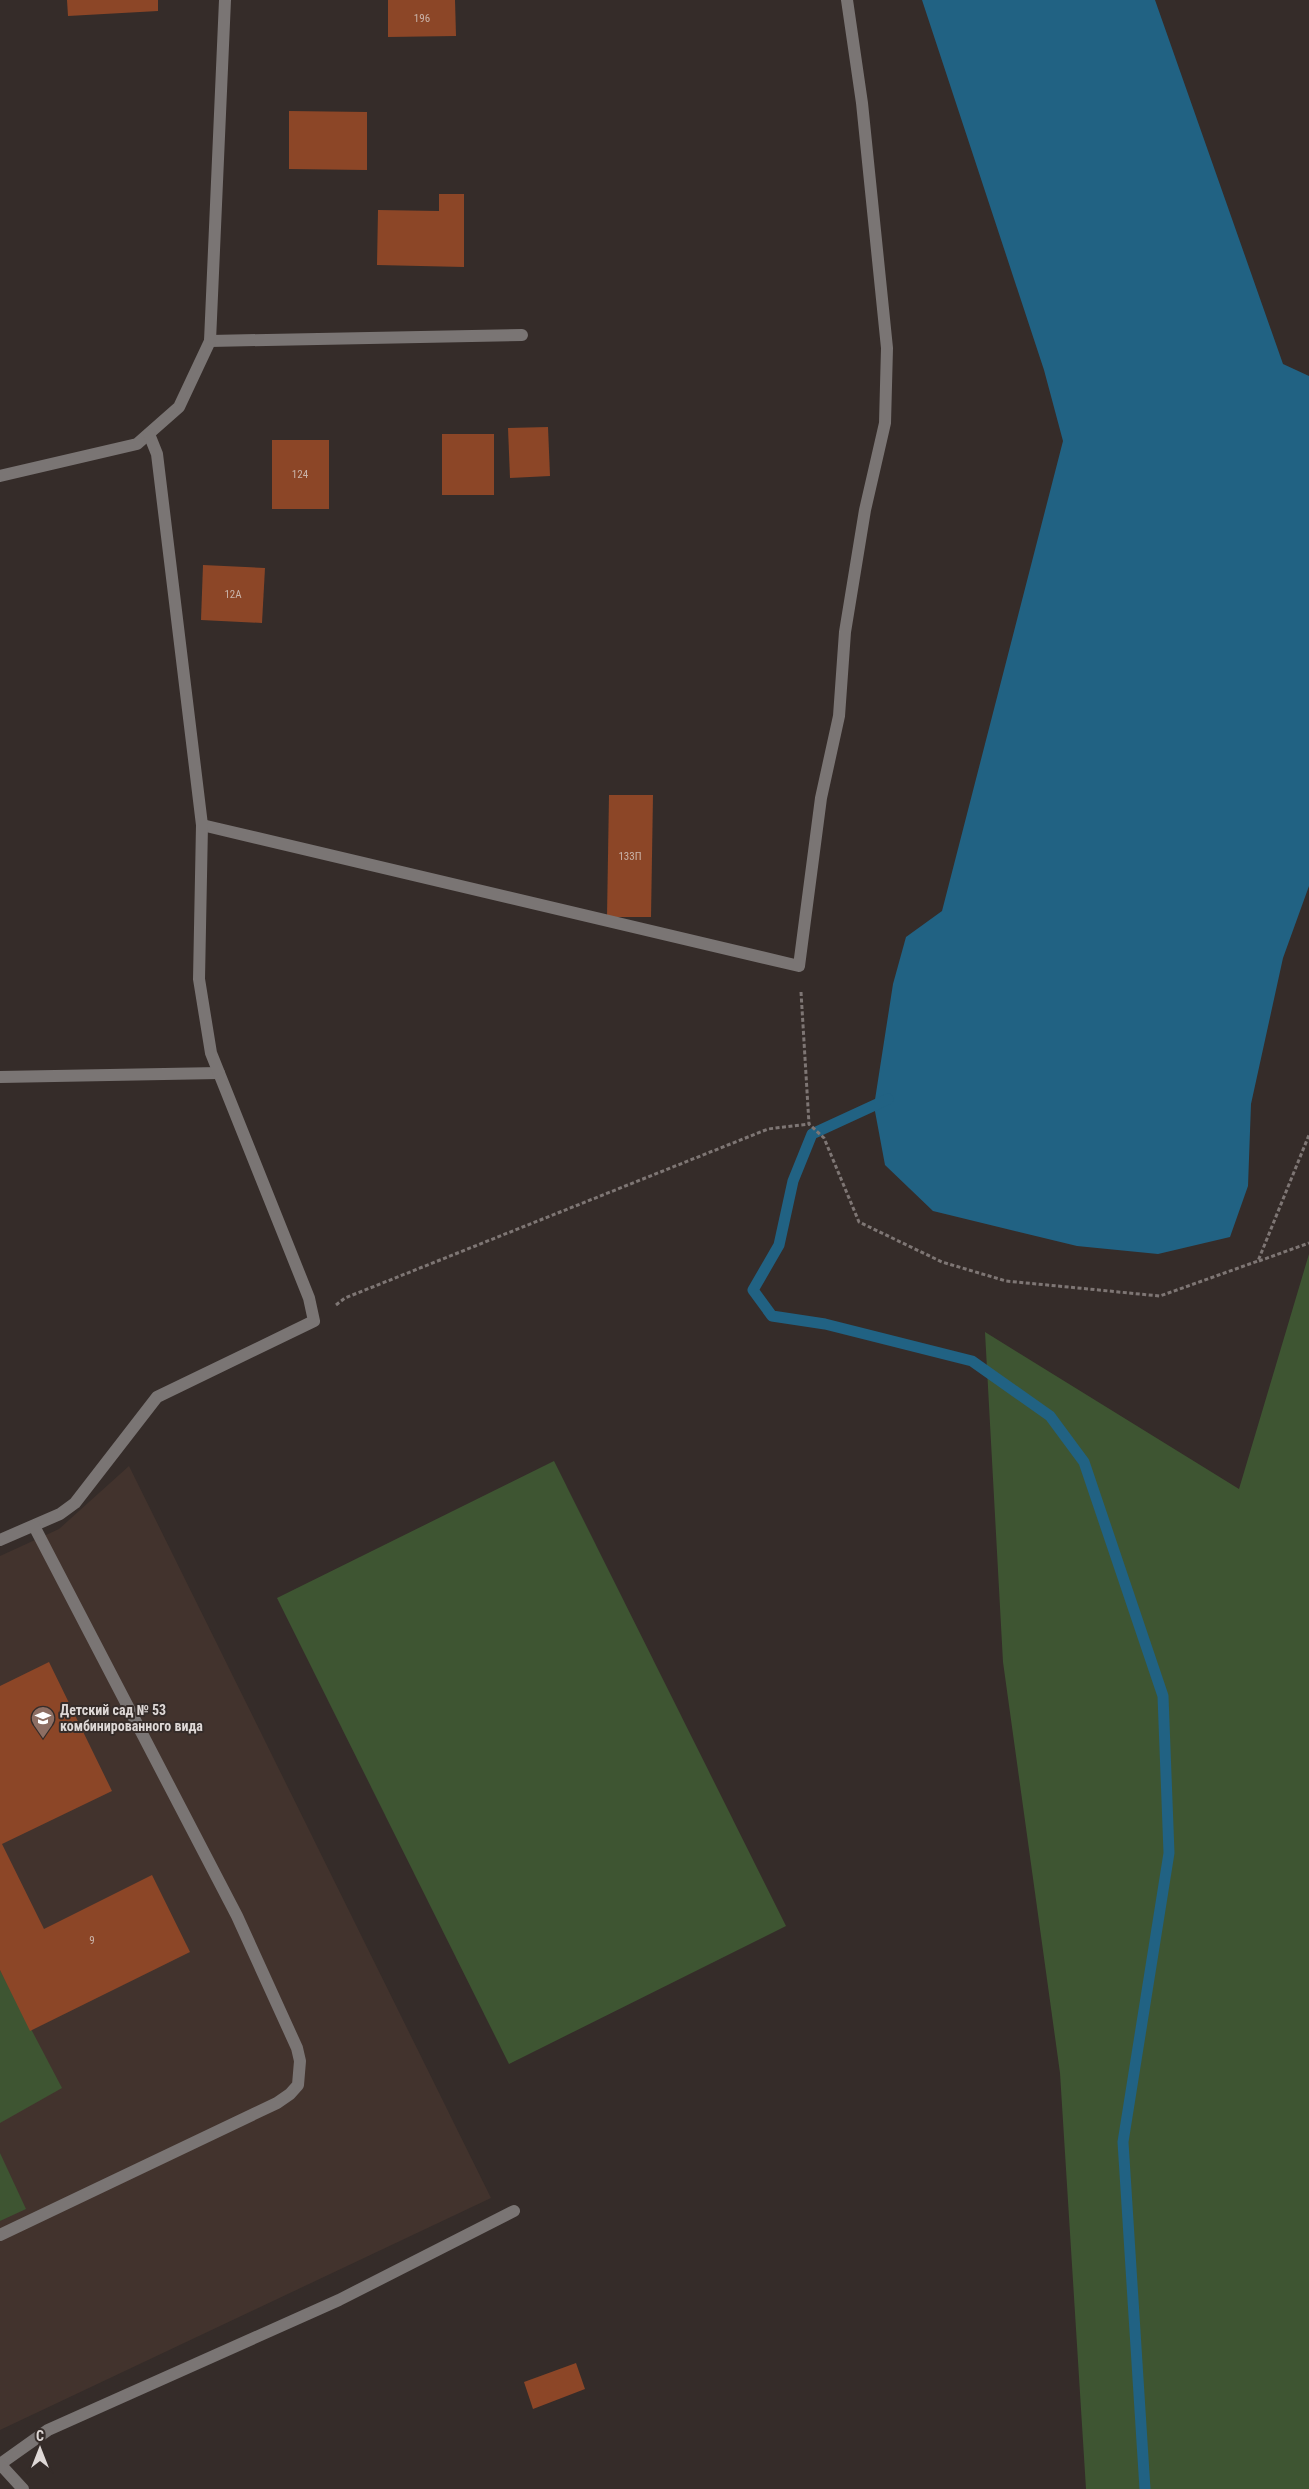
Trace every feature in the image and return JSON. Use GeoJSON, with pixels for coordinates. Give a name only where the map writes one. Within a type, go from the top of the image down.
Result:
{"type":"FeatureCollection","features":[{"type":"Feature","properties":{"kind":"street"},"geometry":{"type":"LineString","coordinates":[[0,476],[137,444],[179,407],[210,341],[225,0]]}},
{"type":"Feature","properties":{"kind":"street"},"geometry":{"type":"LineString","coordinates":[[202,825],[799,966],[821,798],[839,716],[844,632],[866,510],[885,423],[886,339],[862,102],[847,0]]}},
{"type":"Feature","properties":{"kind":"street"},"geometry":{"type":"LineString","coordinates":[[210,341],[522,335]]}},
{"type":"Feature","properties":{"kind":"street"},"geometry":{"type":"LineString","coordinates":[[0,1540],[60,1514],[75,1502],[157,1397],[314,1321],[309,1298],[211,1053],[205,1026],[199,979],[202,825],[157,454],[149,434]]}},
{"type":"Feature","properties":{"kind":"street"},"geometry":{"type":"LineString","coordinates":[[0,1077],[219,1072]]}},
{"type":"Feature","properties":{"kind":"street"},"geometry":{"type":"LineString","coordinates":[[0,2235],[277,2102],[290,2094],[298,2085],[300,2074],[297,2048],[237,1916],[34,1526]]}},
{"type":"Feature","properties":{"kind":"street"},"geometry":{"type":"LineString","coordinates":[[23,2489],[0,2464],[48,2430],[339,2300],[514,2211]]}},
{"type":"Feature","properties":{"kind":"path"},"geometry":{"type":"LineString","coordinates":[[799,966],[811,1125],[824,1138],[859,1222],[942,1262],[1006,1281],[1160,1296],[1309,1243]]}},
{"type":"Feature","properties":{"kind":"path"},"geometry":{"type":"LineString","coordinates":[[314,1321],[345,1298],[768,1129],[811,1125]]}},
{"type":"Feature","properties":{"kind":"path"},"geometry":{"type":"LineString","coordinates":[[1258,1261],[1309,1135]]}},
{"type":"Feature","properties":{"kind":"shaded area"},"geometry":{"type":"Polygon","coordinates":[[[129,1466],[491,2198],[0,2430],[0,1556],[59,1529],[129,1466]]]}},
{"type":"Feature","properties":{"kind":"green space"},"geometry":{"type":"Polygon","coordinates":[[[1309,1254],[1309,2489],[1086,2489],[1060,2073],[1003,1662],[985,1332],[1239,1489],[1309,1254]]]}},
{"type":"Feature","properties":{"kind":"green space"},"geometry":{"type":"Polygon","coordinates":[[[554,1461],[786,1926],[509,2064],[277,1598],[554,1461]]]}},
{"type":"Feature","properties":{"kind":"green space"},"geometry":{"type":"Polygon","coordinates":[[[0,1970],[62,2088],[0,2123],[0,1970]]]}},
{"type":"Feature","properties":{"kind":"green space"},"geometry":{"type":"Polygon","coordinates":[[[0,2153],[26,2209],[0,2221],[0,2153]]]}},
{"type":"Feature","properties":{"kind":"water"},"geometry":{"type":"Polygon","coordinates":[[[922,0],[1155,0],[1283,364],[1309,376],[1309,886],[1283,958],[1251,1104],[1248,1186],[1230,1237],[1158,1254],[1077,1246],[933,1211],[885,1165],[874,1106],[893,984],[906,937],[942,911],[1063,441],[1044,370],[922,0]]]}},
{"type":"Feature","properties":{"kind":"building"},"geometry":{"type":"Polygon","coordinates":[[[67,0],[158,0],[158,11],[68,16],[67,0]]]}},
{"type":"Feature","properties":{"kind":"building"},"geometry":{"type":"Polygon","coordinates":[[[388,0],[455,0],[456,36],[388,37],[388,0]]]}},
{"type":"Feature","properties":{"kind":"building"},"geometry":{"type":"Polygon","coordinates":[[[289,111],[367,112],[367,170],[289,169],[289,111]]]}},
{"type":"Feature","properties":{"kind":"building"},"geometry":{"type":"Polygon","coordinates":[[[439,194],[464,194],[464,267],[377,265],[378,210],[439,211],[439,194]]]}},
{"type":"Feature","properties":{"kind":"building"},"geometry":{"type":"Polygon","coordinates":[[[548,427],[550,476],[510,478],[508,428],[548,427]]]}},
{"type":"Feature","properties":{"kind":"building"},"geometry":{"type":"Polygon","coordinates":[[[442,434],[494,434],[494,495],[442,495],[442,434]]]}},
{"type":"Feature","properties":{"kind":"building"},"geometry":{"type":"Polygon","coordinates":[[[272,440],[329,440],[329,509],[272,509],[272,440]]]}},
{"type":"Feature","properties":{"kind":"building"},"geometry":{"type":"Polygon","coordinates":[[[203,565],[265,568],[262,623],[201,620],[203,565]]]}},
{"type":"Feature","properties":{"kind":"building"},"geometry":{"type":"Polygon","coordinates":[[[609,795],[653,795],[651,917],[607,917],[609,795]]]}},
{"type":"Feature","properties":{"kind":"building"},"geometry":{"type":"Polygon","coordinates":[[[49,1662],[112,1791],[2,1844],[44,1929],[152,1875],[190,1952],[30,2031],[0,1970],[0,1686],[49,1662]]]}},
{"type":"Feature","properties":{"kind":"building"},"geometry":{"type":"Polygon","coordinates":[[[576,2363],[585,2389],[533,2409],[524,2382],[576,2363]]]}},
{"type":"Feature","properties":{"kind":"waterway"},"geometry":{"type":"LineString","coordinates":[[888,1099],[812,1134],[793,1181],[779,1245],[753,1290],[772,1316],[825,1324],[972,1361],[1050,1416],[1084,1462],[1163,1696],[1169,1853],[1123,2142],[1145,2489]]}},
{"type":"Feature","properties":{"kind":"place","name":"Детский сад № 53 комбинированного вида"},"geometry":{"type":"Point","coordinates":[43,1739]}}]}
